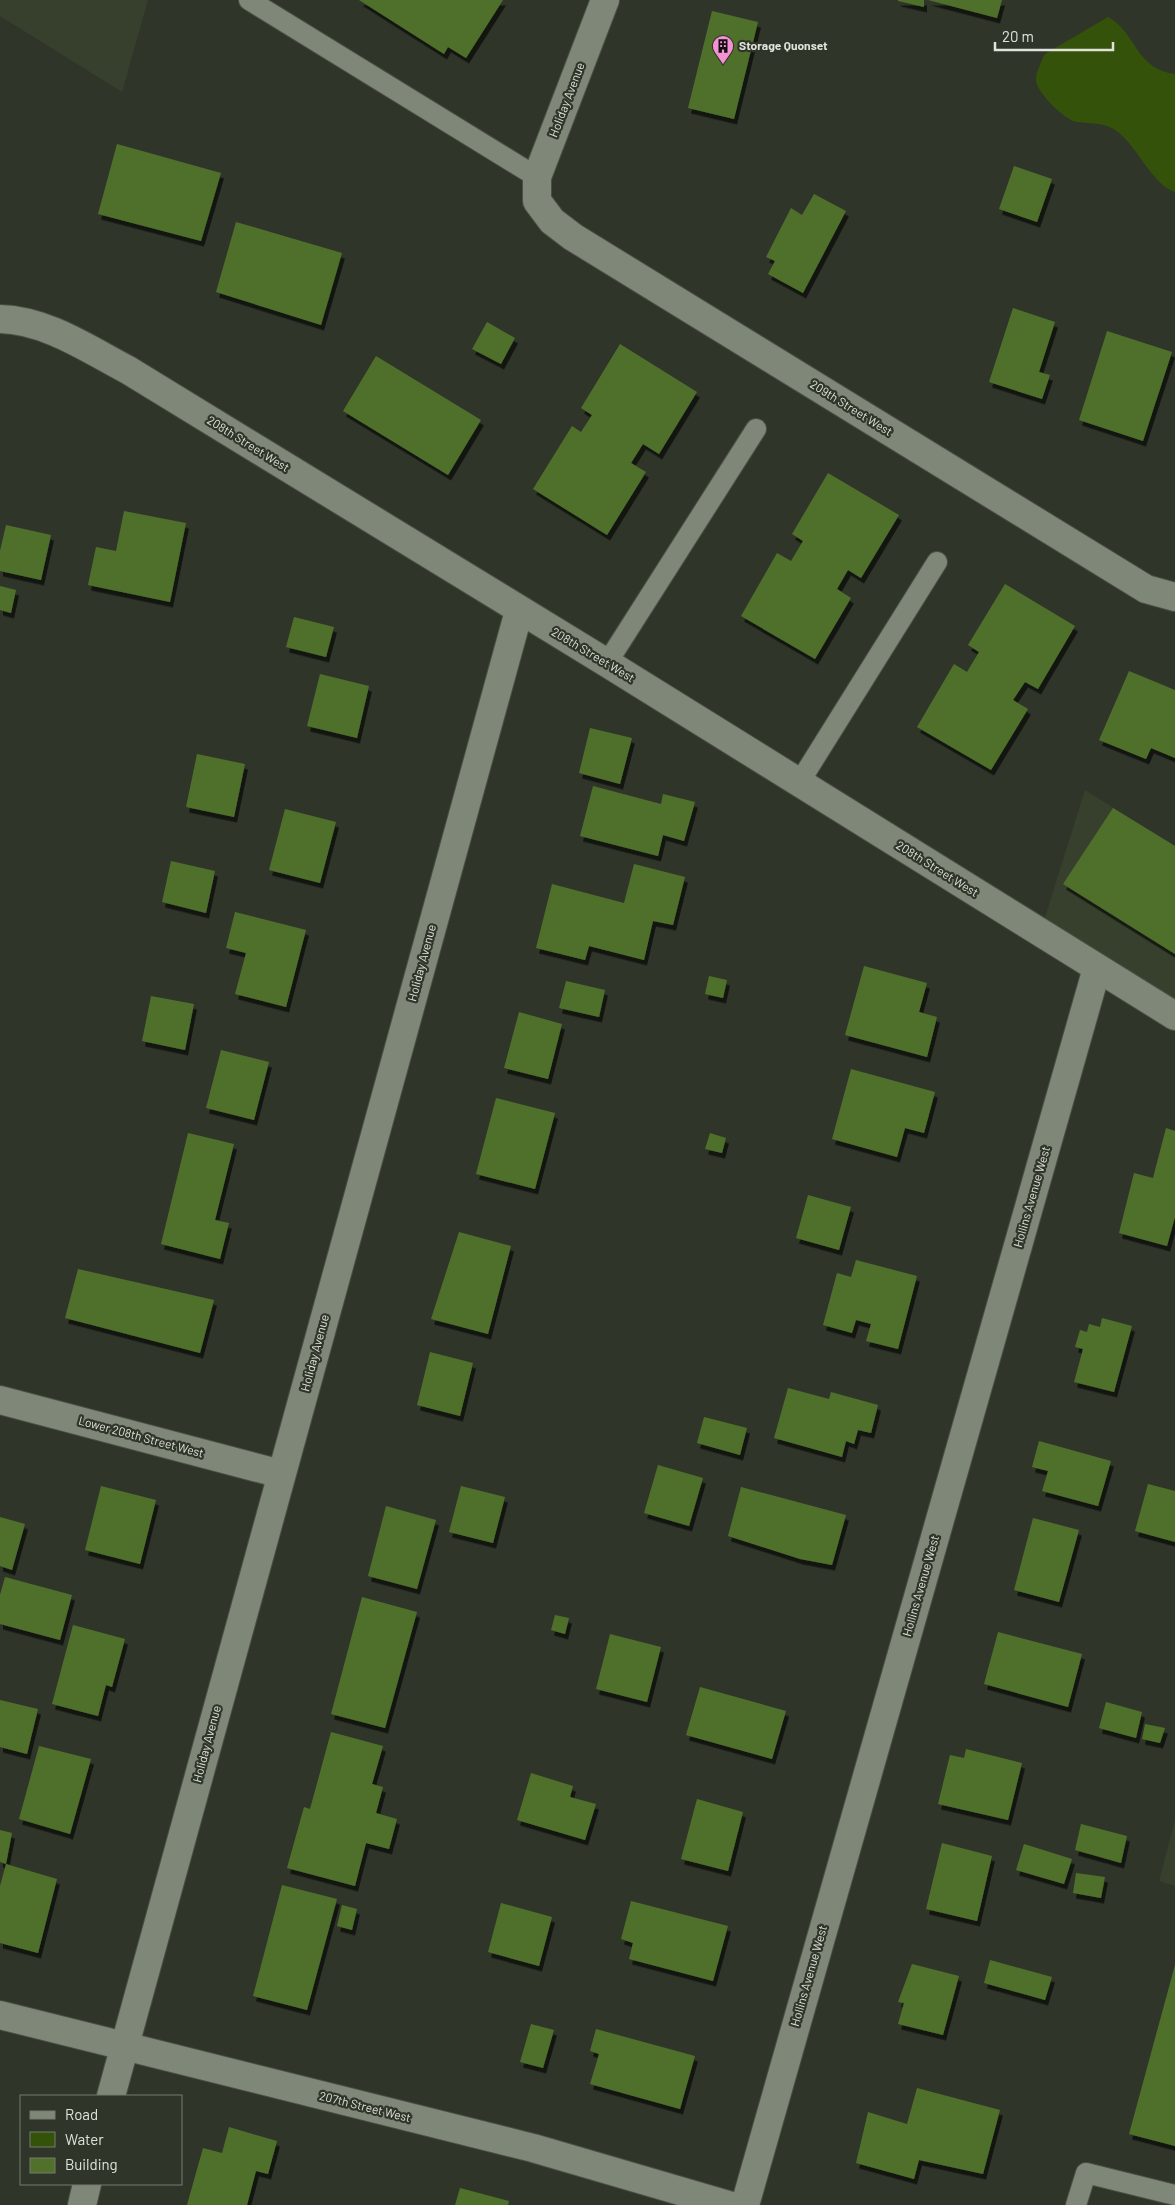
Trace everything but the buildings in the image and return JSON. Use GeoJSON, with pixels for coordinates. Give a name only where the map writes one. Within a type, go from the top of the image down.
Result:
{"type":"FeatureCollection","features":[{"type":"Feature","properties":{"kind":"street","name":"Holiday Avenue"},"geometry":{"type":"LineString","coordinates":[[537,189],[605,0]]}},
{"type":"Feature","properties":{"kind":"street","name":"209th Street West"},"geometry":{"type":"LineString","coordinates":[[537,189],[552,220],[573,237],[1146,589],[1175,597]]}},
{"type":"Feature","properties":{"kind":"street","name":"208th Street West"},"geometry":{"type":"LineString","coordinates":[[0,319],[56,332],[128,370],[607,663],[1175,1016]]}},
{"type":"Feature","properties":{"kind":"street","name":"Holiday Avenue"},"geometry":{"type":"LineString","coordinates":[[111,2095],[519,610]]}},
{"type":"Feature","properties":{"kind":"street","name":"Hollins Avenue West"},"geometry":{"type":"LineString","coordinates":[[745,2205],[1097,968]]}},
{"type":"Feature","properties":{"kind":"street","name":"Lower 208th Street West"},"geometry":{"type":"LineString","coordinates":[[0,1400],[281,1474]]}},
{"type":"Feature","properties":{"kind":"street","name":"207th Street West"},"geometry":{"type":"LineString","coordinates":[[0,2015],[533,2148],[728,2205]]}},
{"type":"Feature","properties":{"kind":"street"},"geometry":{"type":"LineString","coordinates":[[82,2205],[88,2185]]}},
{"type":"Feature","properties":{"kind":"lane"},"geometry":{"type":"LineString","coordinates":[[249,0],[537,189]]}},
{"type":"Feature","properties":{"kind":"lane"},"geometry":{"type":"LineString","coordinates":[[607,663],[756,429]]}},
{"type":"Feature","properties":{"kind":"lane"},"geometry":{"type":"LineString","coordinates":[[799,783],[937,562]]}},
{"type":"Feature","properties":{"kind":"lane"},"geometry":{"type":"LineString","coordinates":[[1076,2205],[1086,2173],[1175,2195]]}},
{"type":"Feature","properties":{"kind":"shaded area"},"geometry":{"type":"Polygon","coordinates":[[[0,0],[148,0],[122,92],[0,16],[0,0]]]}},
{"type":"Feature","properties":{"kind":"shaded area"},"geometry":{"type":"Polygon","coordinates":[[[1085,790],[1175,846],[1175,1016],[1040,933],[1085,790]]]}},
{"type":"Feature","properties":{"kind":"shaded area"},"geometry":{"type":"Polygon","coordinates":[[[1175,1820],[1175,1886],[1159,1881],[1175,1820]]]}},
{"type":"Feature","properties":{"kind":"water"},"geometry":{"type":"Polygon","coordinates":[[[1108,17],[1118,24],[1144,58],[1152,65],[1162,71],[1175,74],[1175,192],[1160,182],[1118,132],[1108,126],[1077,122],[1066,117],[1052,105],[1037,85],[1037,74],[1045,54],[1108,17]]]}},
{"type":"Feature","properties":{"kind":"place","name":"Storage Quonset"},"geometry":{"type":"Point","coordinates":[723,65]}}]}
